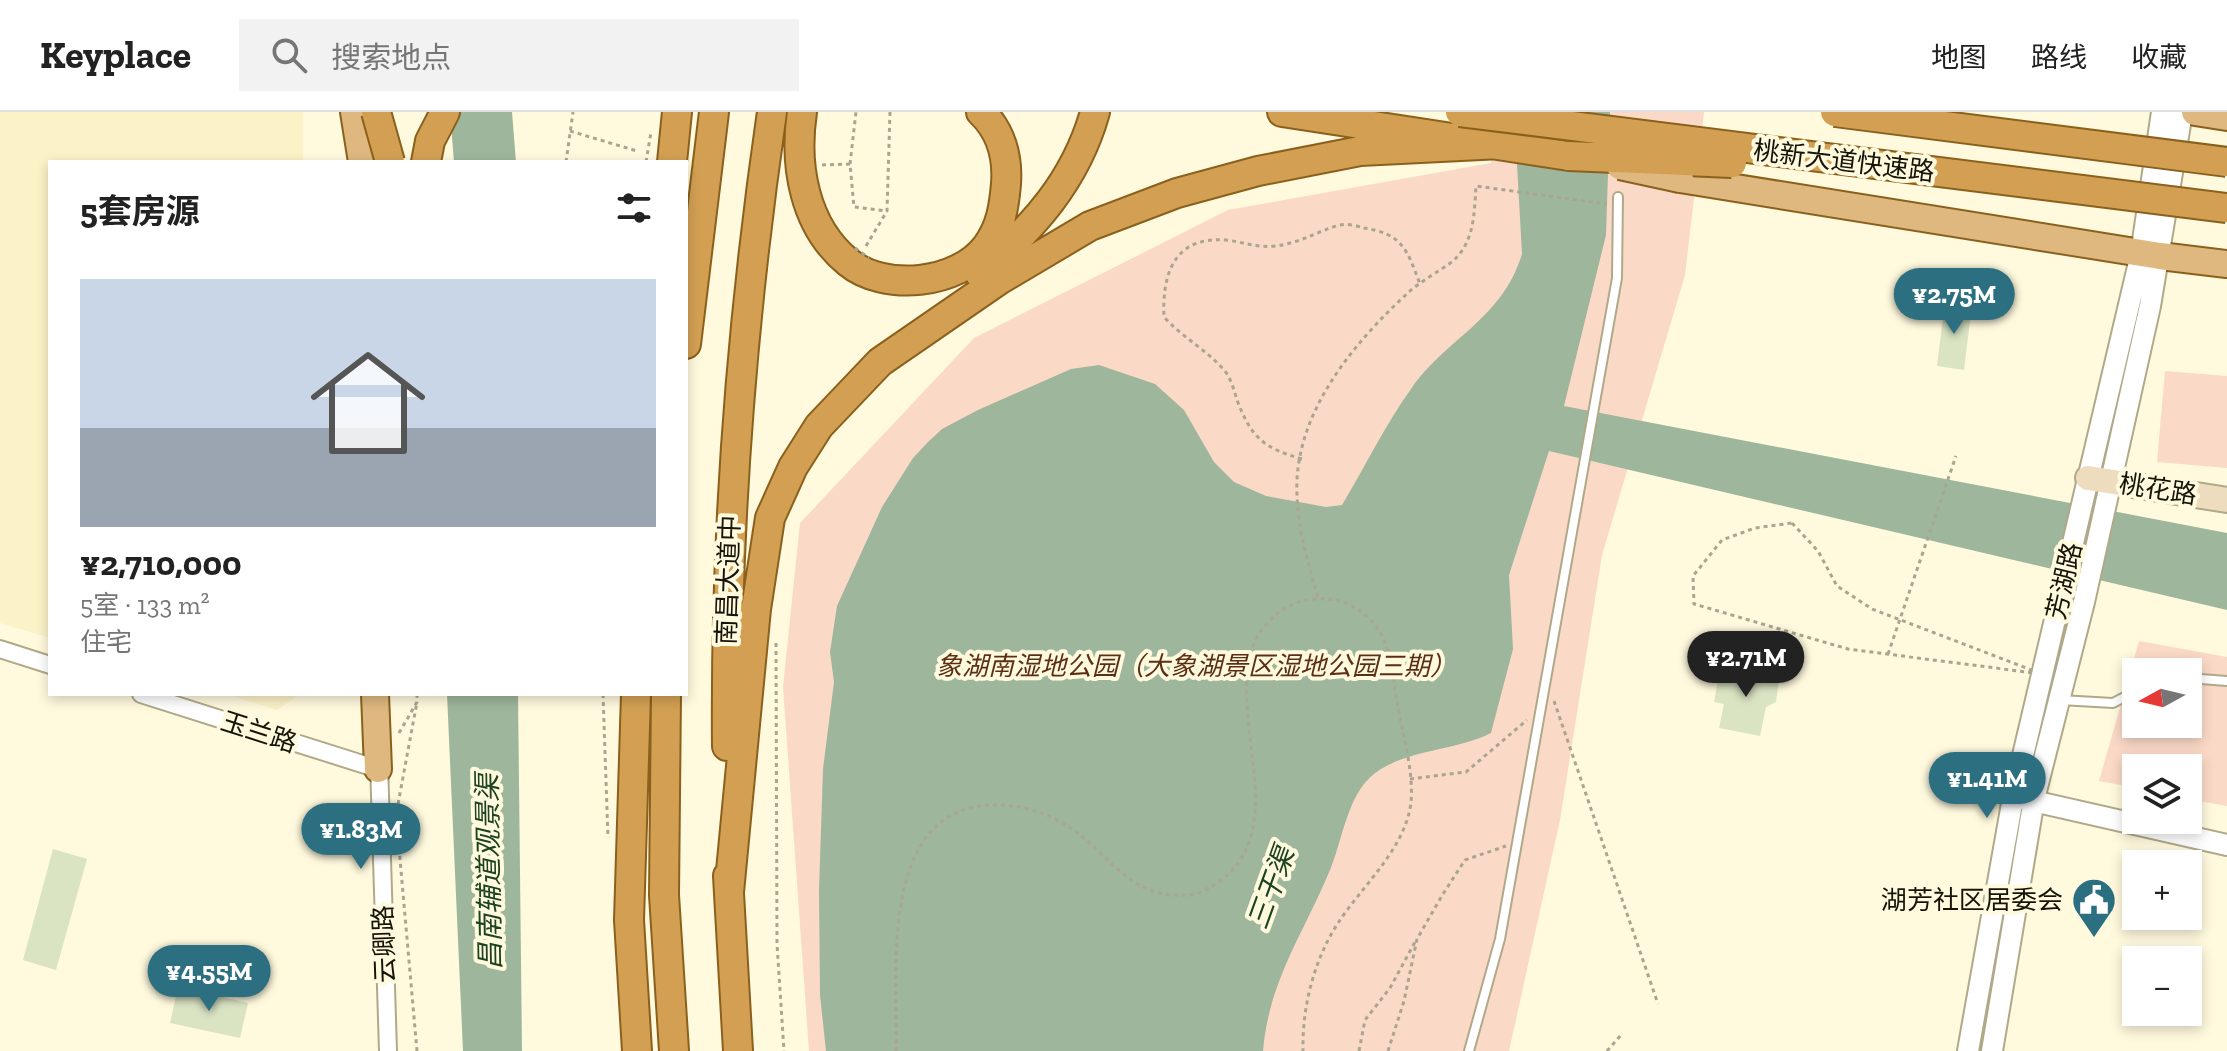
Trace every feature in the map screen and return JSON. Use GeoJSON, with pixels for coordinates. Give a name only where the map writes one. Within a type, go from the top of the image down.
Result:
{"type":"FeatureCollection","features":[{"type":"Feature","properties":{"kind":"highway"},"geometry":{"type":"LineString","coordinates":[[376,112],[388,160]]}},
{"type":"Feature","properties":{"kind":"highway"},"geometry":{"type":"LineString","coordinates":[[426,160],[430,141],[445,112]]}},
{"type":"Feature","properties":{"kind":"highway"},"geometry":{"type":"LineString","coordinates":[[802,112],[798,141],[802,184],[827,240],[849,263],[877,278],[922,279],[958,270],[986,248],[1003,216],[1007,172],[1000,136],[981,112]]}},
{"type":"Feature","properties":{"kind":"highway"},"geometry":{"type":"LineString","coordinates":[[729,892],[756,609],[770,518],[793,467],[819,426],[880,362],[1013,245],[1057,196],[1086,144],[1095,112]]}},
{"type":"Feature","properties":{"kind":"highway"},"geometry":{"type":"LineString","coordinates":[[1282,112],[1569,156],[1943,173]]}},
{"type":"Feature","properties":{"kind":"highway","name":"桃新大道快速路"},"geometry":{"type":"LineString","coordinates":[[1460,112],[2227,208]]}},
{"type":"Feature","properties":{"kind":"highway","name":"桃新大道快速路"},"geometry":{"type":"LineString","coordinates":[[1835,112],[2227,162]]}},
{"type":"Feature","properties":{"kind":"highway"},"geometry":{"type":"LineString","coordinates":[[1877,112],[1949,126]]}},
{"type":"Feature","properties":{"kind":"highway"},"geometry":{"type":"LineString","coordinates":[[663,160],[669,118]]}},
{"type":"Feature","properties":{"kind":"highway"},"geometry":{"type":"LineString","coordinates":[[669,118],[672,160]]}},
{"type":"Feature","properties":{"kind":"highway"},"geometry":{"type":"LineString","coordinates":[[688,327],[712,119]]}},
{"type":"Feature","properties":{"kind":"highway","name":"南昌大道中"},"geometry":{"type":"LineString","coordinates":[[738,1051],[729,892],[725,598],[747,299],[770,124]]}},
{"type":"Feature","properties":{"kind":"highway"},"geometry":{"type":"LineString","coordinates":[[880,362],[999,280],[1090,226],[1177,193],[1258,171],[1360,151],[1501,144]]}},
{"type":"Feature","properties":{"kind":"highway"},"geometry":{"type":"LineString","coordinates":[[625,696],[629,920],[637,1051]]}},
{"type":"Feature","properties":{"kind":"highway"},"geometry":{"type":"LineString","coordinates":[[629,920],[636,696]]}},
{"type":"Feature","properties":{"kind":"highway"},"geometry":{"type":"LineString","coordinates":[[666,696],[664,895],[674,1051]]}},
{"type":"Feature","properties":{"kind":"main road"},"geometry":{"type":"LineString","coordinates":[[354,112],[362,160]]}},
{"type":"Feature","properties":{"kind":"main road"},"geometry":{"type":"LineString","coordinates":[[2195,112],[2227,117]]}},
{"type":"Feature","properties":{"kind":"main road"},"geometry":{"type":"LineString","coordinates":[[1569,156],[1680,179],[2150,255],[2227,264]]}},
{"type":"Feature","properties":{"kind":"main road","name":"桃花路"},"geometry":{"type":"LineString","coordinates":[[2097,490],[2227,500]]}},
{"type":"Feature","properties":{"kind":"main road"},"geometry":{"type":"LineString","coordinates":[[375,696],[378,769]]}},
{"type":"Feature","properties":{"kind":"street"},"geometry":{"type":"LineString","coordinates":[[385,112],[388,160]]}},
{"type":"Feature","properties":{"kind":"street","name":"芳湖路"},"geometry":{"type":"LineString","coordinates":[[2150,255],[2162,112]]}},
{"type":"Feature","properties":{"kind":"street","name":"芳湖路"},"geometry":{"type":"LineString","coordinates":[[1968,1051],[2013,798],[2060,601],[2097,490],[2182,112]]}},
{"type":"Feature","properties":{"kind":"street","name":"芳湖路"},"geometry":{"type":"LineString","coordinates":[[1992,1051],[2034,799],[2084,602],[2097,490]]}},
{"type":"Feature","properties":{"kind":"street"},"geometry":{"type":"LineString","coordinates":[[0,649],[48,664]]}},
{"type":"Feature","properties":{"kind":"street","name":"玉兰路"},"geometry":{"type":"LineString","coordinates":[[147,696],[378,769]]}},
{"type":"Feature","properties":{"kind":"street","name":"云卿路"},"geometry":{"type":"LineString","coordinates":[[388,696],[378,769],[388,1051]]}},
{"type":"Feature","properties":{"kind":"street"},"geometry":{"type":"LineString","coordinates":[[2013,798],[2034,799],[2227,845]]}},
{"type":"Feature","properties":{"kind":"lane"},"geometry":{"type":"LineString","coordinates":[[1469,1051],[1500,939],[1617,278],[1618,201]]}},
{"type":"Feature","properties":{"kind":"lane"},"geometry":{"type":"LineString","coordinates":[[2202,679],[2227,681]]}},
{"type":"Feature","properties":{"kind":"lane"},"geometry":{"type":"LineString","coordinates":[[2060,700],[2113,703],[2122,698]]}},
{"type":"Feature","properties":{"kind":"path"},"geometry":{"type":"LineString","coordinates":[[566,160],[573,112]]}},
{"type":"Feature","properties":{"kind":"path"},"geometry":{"type":"LineString","coordinates":[[856,112],[850,164],[854,207],[887,211]]}},
{"type":"Feature","properties":{"kind":"path"},"geometry":{"type":"LineString","coordinates":[[860,257],[887,211],[890,112]]}},
{"type":"Feature","properties":{"kind":"path"},"geometry":{"type":"LineString","coordinates":[[647,160],[669,118]]}},
{"type":"Feature","properties":{"kind":"path"},"geometry":{"type":"LineString","coordinates":[[570,131],[637,151]]}},
{"type":"Feature","properties":{"kind":"path"},"geometry":{"type":"LineString","coordinates":[[812,166],[850,164]]}},
{"type":"Feature","properties":{"kind":"path"},"geometry":{"type":"LineString","coordinates":[[1318,597],[1301,537],[1296,492],[1317,405],[1368,333],[1420,284],[1453,261],[1473,232],[1476,186],[1618,201]]}},
{"type":"Feature","properties":{"kind":"path"},"geometry":{"type":"LineString","coordinates":[[1302,459],[1268,447],[1247,427],[1228,376],[1210,355],[1186,340],[1164,317],[1163,287],[1171,264],[1186,249],[1205,242],[1228,240],[1246,246],[1270,247],[1313,238],[1342,224],[1388,232],[1406,248],[1420,284]]}},
{"type":"Feature","properties":{"kind":"path"},"geometry":{"type":"LineString","coordinates":[[855,248],[869,258]]}},
{"type":"Feature","properties":{"kind":"path"},"geometry":{"type":"LineString","coordinates":[[1888,654],[1956,456]]}},
{"type":"Feature","properties":{"kind":"path"},"geometry":{"type":"LineString","coordinates":[[1792,523],[1818,551],[1837,586],[1872,609],[2042,674],[1848,649],[1694,604],[1693,576],[1722,540],[1755,528],[1792,523]]}},
{"type":"Feature","properties":{"kind":"path"},"geometry":{"type":"LineString","coordinates":[[896,1051],[900,909],[912,857],[928,833],[962,810],[1005,804],[1047,816],[1073,830],[1137,887],[1157,893],[1195,895],[1226,879],[1248,845],[1253,828],[1256,798],[1247,679],[1252,642],[1283,610],[1318,597],[1361,611],[1389,643],[1411,803],[1399,836],[1336,925],[1313,978],[1302,1021],[1303,1051]]}},
{"type":"Feature","properties":{"kind":"path"},"geometry":{"type":"LineString","coordinates":[[777,637],[777,944],[784,1051]]}},
{"type":"Feature","properties":{"kind":"path"},"geometry":{"type":"LineString","coordinates":[[1546,677],[1658,1004]]}},
{"type":"Feature","properties":{"kind":"path"},"geometry":{"type":"LineString","coordinates":[[397,811],[417,702]]}},
{"type":"Feature","properties":{"kind":"path"},"geometry":{"type":"LineString","coordinates":[[1409,779],[1466,772],[1541,707]]}},
{"type":"Feature","properties":{"kind":"path"},"geometry":{"type":"LineString","coordinates":[[399,842],[417,1051]]}},
{"type":"Feature","properties":{"kind":"path"},"geometry":{"type":"LineString","coordinates":[[1359,1051],[1365,1020],[1390,988],[1465,860],[1517,842]]}},
{"type":"Feature","properties":{"kind":"path"},"geometry":{"type":"LineString","coordinates":[[1388,1051],[1404,1001],[1417,939]]}},
{"type":"Feature","properties":{"kind":"path"},"geometry":{"type":"LineString","coordinates":[[1607,1051],[1621,1035]]}},
{"type":"Feature","properties":{"kind":"shaded area"},"geometry":{"type":"Polygon","coordinates":[[[0,112],[303,112],[303,160],[48,160],[48,637],[0,623],[0,112]]]}},
{"type":"Feature","properties":{"kind":"shaded area"},"geometry":{"type":"Polygon","coordinates":[[[232,696],[297,696],[277,710],[232,696]]]}},
{"type":"Feature","properties":{"kind":"green space","name":"象湖南湿地公园（大象湖景区湿地公园三期）"},"geometry":{"type":"Polygon","coordinates":[[[1491,112],[1704,112],[1685,275],[1602,555],[1560,820],[1509,1051],[809,1051],[783,687],[800,523],[974,338],[1228,210],[1491,163],[1491,112]]]}},
{"type":"Feature","properties":{"kind":"green space"},"geometry":{"type":"Polygon","coordinates":[[[2165,371],[2227,376],[2227,468],[2157,462],[2165,371]]]}},
{"type":"Feature","properties":{"kind":"green space"},"geometry":{"type":"Polygon","coordinates":[[[2139,641],[2227,657],[2227,806],[2202,802],[2202,754],[2122,754],[2122,785],[2099,781],[2122,700],[2122,738],[2202,738],[2202,658],[2134,658],[2139,641]]]}},
{"type":"Feature","properties":{"kind":"water"},"geometry":{"type":"Polygon","coordinates":[[[450,112],[512,112],[516,160],[454,160],[450,112]]]}},
{"type":"Feature","properties":{"kind":"water","name":"象湖南湿地公园（大象湖景区湿地公园三期）"},"geometry":{"type":"Polygon","coordinates":[[[1518,112],[1610,112],[1606,235],[1564,406],[2227,533],[2227,610],[1549,451],[1509,575],[1513,649],[1491,733],[1394,762],[1370,777],[1361,788],[1348,814],[1330,870],[1280,979],[1272,1002],[1263,1051],[826,1051],[820,995],[819,890],[823,769],[834,682],[830,652],[837,606],[882,507],[913,458],[942,429],[978,410],[1071,369],[1099,365],[1155,384],[1184,410],[1214,462],[1234,482],[1266,496],[1326,507],[1342,505],[1411,389],[1425,371],[1487,312],[1513,277],[1522,254],[1516,146],[1518,112]]]}},
{"type":"Feature","properties":{"kind":"water","name":"昌南辅道观景渠"},"geometry":{"type":"Polygon","coordinates":[[[447,696],[518,696],[522,1051],[463,1051],[447,696]]]}},
{"type":"Feature","properties":{"kind":"building"},"geometry":{"type":"Polygon","coordinates":[[[1945,301],[1972,305],[1964,370],[1937,366],[1945,301]]]}},
{"type":"Feature","properties":{"kind":"building"},"geometry":{"type":"Polygon","coordinates":[[[1739,668],[1780,673],[1776,702],[1766,707],[1760,736],[1719,728],[1724,704],[1714,702],[1719,675],[1739,668]]]}},
{"type":"Feature","properties":{"kind":"building"},"geometry":{"type":"Polygon","coordinates":[[[53,849],[87,859],[56,970],[23,960],[53,849]]]}},
{"type":"Feature","properties":{"kind":"building"},"geometry":{"type":"Polygon","coordinates":[[[178,987],[248,1003],[240,1038],[170,1023],[178,987]]]}},
{"type":"Feature","properties":{"kind":"place","name":"湖芳社区居委会"},"geometry":{"type":"Point","coordinates":[2094,939]}},
{"type":"Feature","properties":{"kind":"water label","name":"三干渠"},"geometry":{"type":"Point","coordinates":[1271,888]}}]}
